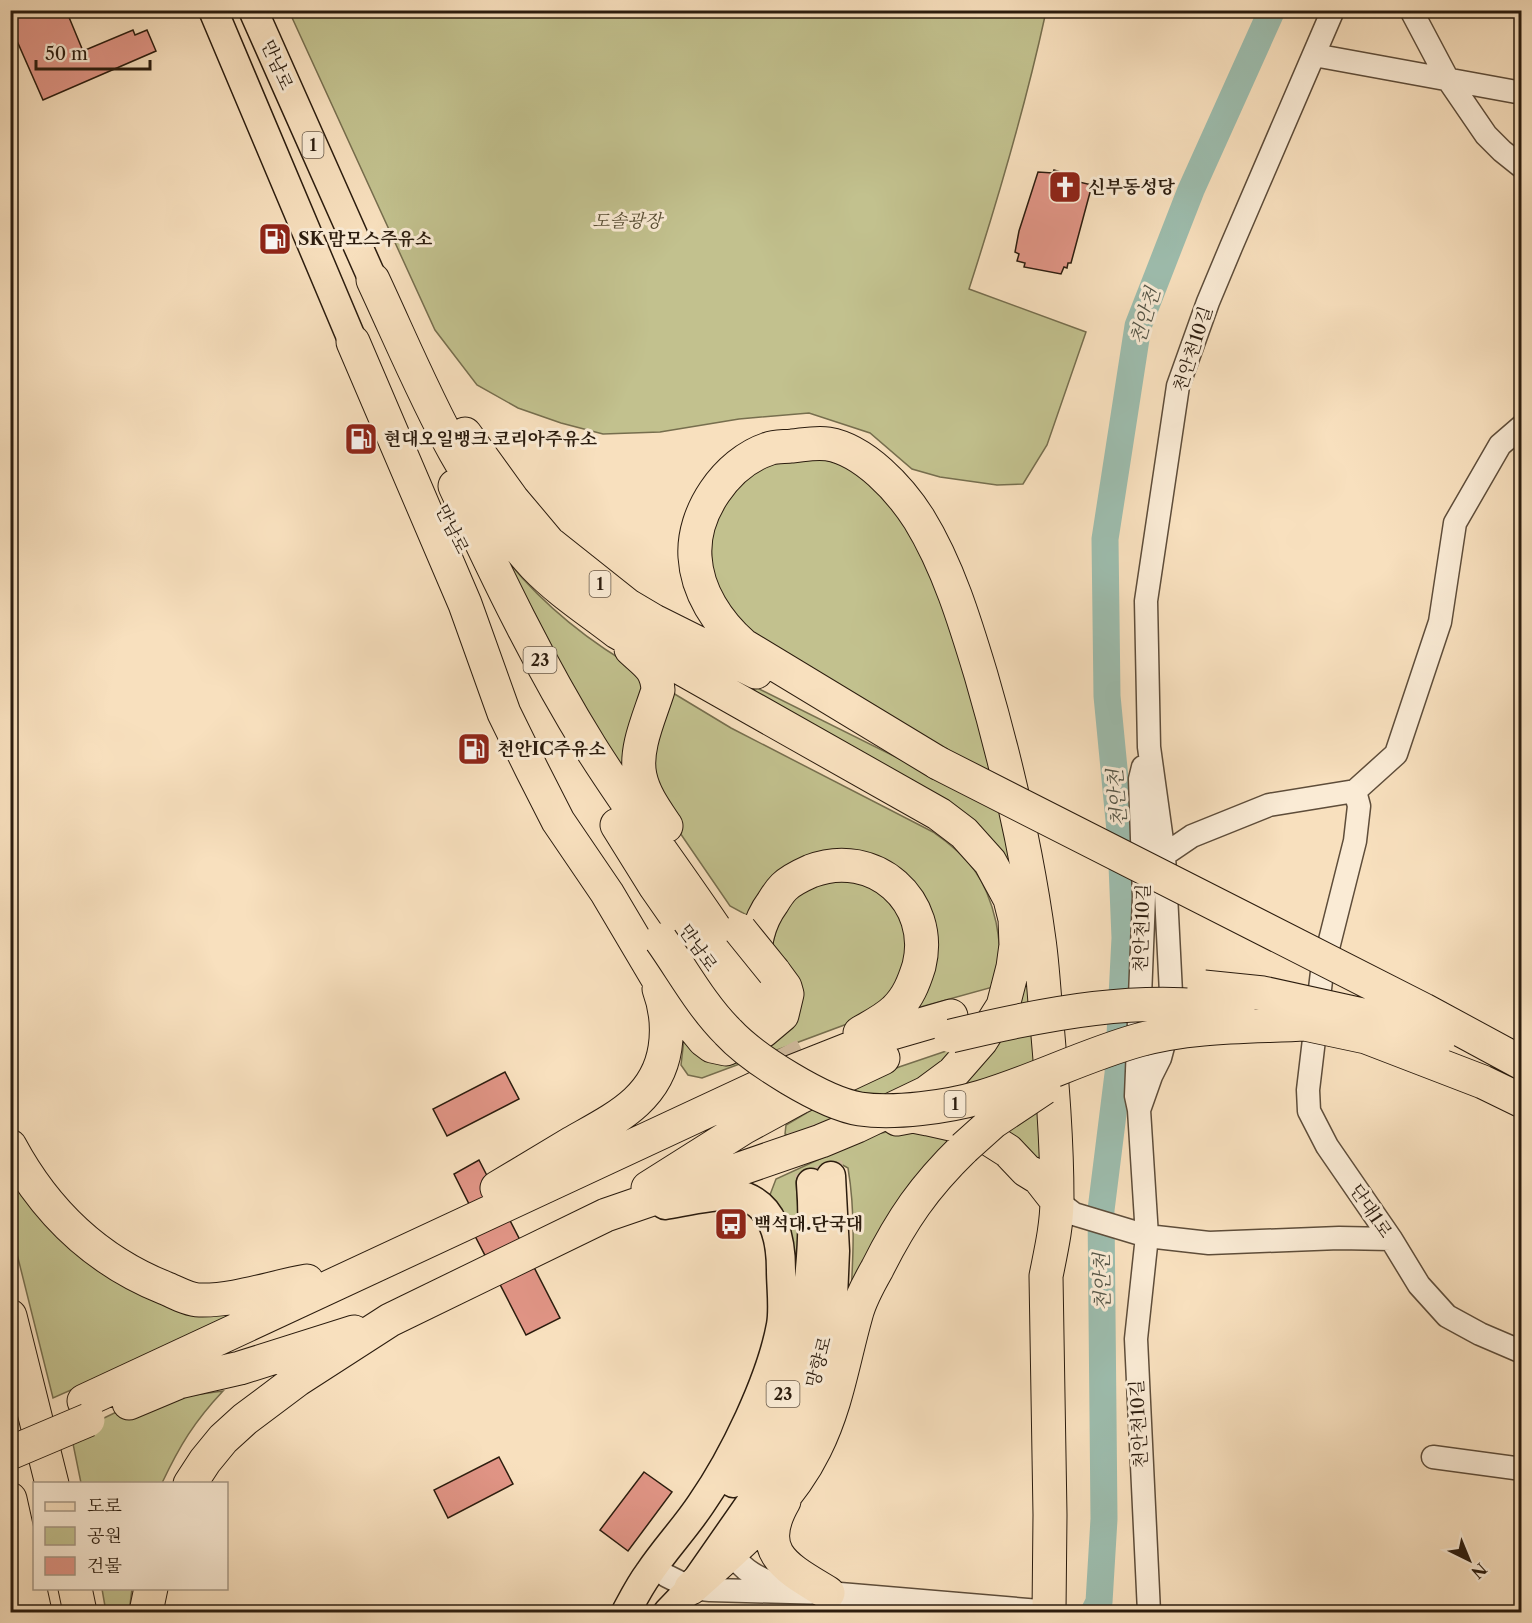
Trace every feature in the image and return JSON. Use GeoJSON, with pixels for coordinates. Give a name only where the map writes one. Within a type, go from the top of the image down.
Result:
{"type":"FeatureCollection","features":[{"type":"Feature","properties":{"kind":"highway","name":"1"},"geometry":{"type":"LineString","coordinates":[[374,280],[438,393],[512,499],[549,543],[627,605],[654,621],[1424,1010],[1521,1063]]}},
{"type":"Feature","properties":{"kind":"highway","name":"만남로"},"geometry":{"type":"LineString","coordinates":[[374,280],[452,479],[513,610],[555,688],[634,815],[722,937],[756,1013]]}},
{"type":"Feature","properties":{"kind":"highway"},"geometry":{"type":"LineString","coordinates":[[374,280],[447,438],[472,484],[501,526],[537,568],[656,673],[658,690],[639,753],[640,776],[649,801],[713,894],[785,987],[787,994],[782,1015],[763,1031],[733,1047],[726,1049],[712,1046],[688,1022],[653,974],[607,893],[558,821],[532,770],[504,712],[465,603]]}},
{"type":"Feature","properties":{"kind":"highway","name":"1"},"geometry":{"type":"LineString","coordinates":[[353,342],[465,603],[525,720],[594,836],[706,1007],[744,1048],[791,1079],[839,1102],[861,1109],[946,1106],[998,1091],[1092,1054],[1164,1034],[1185,1030],[1264,1026],[1311,1020],[1366,1037],[1483,1082],[1521,1101]]}},
{"type":"Feature","properties":{"kind":"highway","name":"만남로"},"geometry":{"type":"LineString","coordinates":[[353,342],[422,467],[499,628],[556,729],[655,886],[756,1013]]}},
{"type":"Feature","properties":{"kind":"highway"},"geometry":{"type":"LineString","coordinates":[[938,763],[743,645],[713,612],[704,594],[695,560],[695,540],[710,498],[724,480],[755,455],[770,448],[828,444],[863,459],[879,471],[900,494],[919,518],[939,557],[967,626],[998,732],[1024,853],[1039,941],[1054,1102],[1067,1208],[1054,1237],[1046,1276],[1051,1612]]}},
{"type":"Feature","properties":{"kind":"highway"},"geometry":{"type":"LineString","coordinates":[[573,599],[617,632],[658,656],[939,813],[964,833],[990,862],[1010,898],[1015,919],[1016,945],[1010,982],[999,1013],[990,1030],[939,1085],[906,1104],[821,1141],[606,1215]]}},
{"type":"Feature","properties":{"kind":"highway"},"geometry":{"type":"LineString","coordinates":[[756,1013],[755,966],[758,932],[766,912],[784,886],[802,874],[822,867],[850,864],[872,870],[890,880],[909,900],[920,926],[922,951],[914,984],[896,1010],[791,1072]]}},
{"type":"Feature","properties":{"kind":"highway"},"geometry":{"type":"LineString","coordinates":[[10,1146],[39,1192],[60,1218],[92,1248],[154,1283],[173,1291],[198,1300],[248,1294],[352,1275],[612,1120],[631,1107],[646,1092],[657,1076],[666,1039],[666,1018],[662,997],[653,974]]}},
{"type":"Feature","properties":{"kind":"highway"},"geometry":{"type":"LineString","coordinates":[[191,1482],[217,1446],[245,1419],[288,1386],[390,1320],[606,1215],[734,1134],[800,1097],[951,1026],[985,1006],[1077,993],[1185,986],[1222,987],[1263,993],[1395,1022],[1521,1063]]}},
{"type":"Feature","properties":{"kind":"highway"},"geometry":{"type":"LineString","coordinates":[[10,1453],[86,1410],[352,1275],[791,1072],[882,1036],[951,1026],[1019,1020],[1063,1012],[1171,1005],[1227,1009],[1311,1020]]}},
{"type":"Feature","properties":{"kind":"highway"},"geometry":{"type":"LineString","coordinates":[[828,1593],[784,1564],[772,1541],[772,1526],[814,1451],[832,1407],[856,1313],[883,1256],[913,1204],[926,1187],[964,1148],[1013,1108],[1071,1074],[1106,1061],[1176,1042],[1264,1026]]}},
{"type":"Feature","properties":{"kind":"highway"},"geometry":{"type":"LineString","coordinates":[[856,1126],[913,1116],[968,1128],[1008,1151],[1026,1170],[1039,1178],[1067,1208]]}},
{"type":"Feature","properties":{"kind":"highway"},"geometry":{"type":"LineString","coordinates":[[1026,1170],[1054,1237]]}},
{"type":"Feature","properties":{"kind":"highway"},"geometry":{"type":"LineString","coordinates":[[10,1316],[52,1482]]}},
{"type":"Feature","properties":{"kind":"highway"},"geometry":{"type":"LineString","coordinates":[[10,1432],[179,1382],[240,1368],[390,1320]]}},
{"type":"Feature","properties":{"kind":"highway"},"geometry":{"type":"LineString","coordinates":[[679,1582],[734,1549],[772,1512],[795,1482]]}},
{"type":"Feature","properties":{"kind":"highway"},"geometry":{"type":"LineString","coordinates":[[10,1499],[35,1612]]}},
{"type":"Feature","properties":{"kind":"highway"},"geometry":{"type":"LineString","coordinates":[[75,1590],[80,1612]]}},
{"type":"Feature","properties":{"kind":"highway"},"geometry":{"type":"LineString","coordinates":[[146,1612],[151,1590]]}},
{"type":"Feature","properties":{"kind":"highway"},"geometry":{"type":"LineString","coordinates":[[10,1595],[14,1612]]}},
{"type":"Feature","properties":{"kind":"main road","name":"만남로"},"geometry":{"type":"LineString","coordinates":[[213,10],[353,342]]}},
{"type":"Feature","properties":{"kind":"main road","name":"만남로"},"geometry":{"type":"LineString","coordinates":[[253,10],[374,280]]}},
{"type":"Feature","properties":{"kind":"main road","name":"망향로"},"geometry":{"type":"LineString","coordinates":[[633,1612],[679,1582],[756,1493],[767,1479],[805,1413],[825,1352],[833,1298],[835,1251],[821,1179],[814,1218],[804,1318],[788,1383],[761,1441],[679,1582],[668,1612]]}},
{"type":"Feature","properties":{"kind":"main road"},"geometry":{"type":"LineString","coordinates":[[606,1215],[722,1196],[745,1197],[758,1204],[768,1215],[777,1230],[782,1252],[781,1322],[774,1358],[756,1401],[736,1444],[702,1503],[648,1574],[626,1612]]}},
{"type":"Feature","properties":{"kind":"street","name":"천안천10길"},"geometry":{"type":"LineString","coordinates":[[1139,1110],[1163,1049],[1172,1013],[1164,855],[1149,747],[1146,601],[1178,386],[1208,302],[1333,10]]}},
{"type":"Feature","properties":{"kind":"street"},"geometry":{"type":"LineString","coordinates":[[1411,10],[1448,79],[1486,135],[1521,166]]}},
{"type":"Feature","properties":{"kind":"street"},"geometry":{"type":"LineString","coordinates":[[1314,55],[1521,93]]}},
{"type":"Feature","properties":{"kind":"street"},"geometry":{"type":"LineString","coordinates":[[1164,855],[1192,836],[1269,805],[1355,791],[1396,754],[1440,622],[1455,523],[1500,445],[1521,426]]}},
{"type":"Feature","properties":{"kind":"street","name":"천안천10길"},"geometry":{"type":"LineString","coordinates":[[1149,747],[1140,779],[1144,897],[1136,1096],[1139,1110],[1141,1233],[1136,1339],[1149,1612]]}},
{"type":"Feature","properties":{"kind":"street","name":"단대1로"},"geometry":{"type":"LineString","coordinates":[[1355,791],[1359,806],[1355,841],[1311,1020],[1308,1111],[1327,1146],[1391,1239],[1419,1285],[1447,1316],[1521,1352]]}},
{"type":"Feature","properties":{"kind":"street"},"geometry":{"type":"LineString","coordinates":[[1067,1208],[1141,1233],[1209,1243],[1339,1238],[1391,1239]]}},
{"type":"Feature","properties":{"kind":"street"},"geometry":{"type":"LineString","coordinates":[[1434,1457],[1521,1468]]}},
{"type":"Feature","properties":{"kind":"street"},"geometry":{"type":"LineString","coordinates":[[756,1493],[735,1535],[736,1557],[755,1575],[786,1590]]}},
{"type":"Feature","properties":{"kind":"street"},"geometry":{"type":"LineString","coordinates":[[679,1582],[710,1590],[786,1590],[1051,1612]]}},
{"type":"Feature","properties":{"kind":"green space","name":"도솔광장"},"geometry":{"type":"Polygon","coordinates":[[[289,11],[1042,11],[1045,16],[1020,119],[969,289],[1086,332],[1047,445],[1023,484],[997,485],[940,477],[912,469],[870,433],[809,413],[739,419],[660,432],[603,434],[518,408],[477,385],[435,330],[289,11]]]}},
{"type":"Feature","properties":{"kind":"green space"},"geometry":{"type":"Polygon","coordinates":[[[806,454],[853,468],[904,519],[933,577],[983,721],[1017,880],[654,644],[729,674],[944,781],[777,661],[712,594],[711,524],[753,468],[806,454]]]}},
{"type":"Feature","properties":{"kind":"green space"},"geometry":{"type":"Polygon","coordinates":[[[507,560],[537,593],[570,623],[606,650],[644,673],[636,796],[559,661],[507,560]]]}},
{"type":"Feature","properties":{"kind":"green space"},"geometry":{"type":"Polygon","coordinates":[[[668,690],[731,728],[933,832],[957,850],[981,881],[996,922],[1000,950],[993,987],[906,1011],[932,962],[859,855],[752,918],[730,906],[678,830],[648,775],[668,690]]]}},
{"type":"Feature","properties":{"kind":"green space"},"geometry":{"type":"Polygon","coordinates":[[[827,877],[874,884],[911,929],[897,992],[847,1024],[702,1078],[688,1075],[681,1065],[685,1031],[772,947],[780,914],[796,893],[827,877]]]}},
{"type":"Feature","properties":{"kind":"green space"},"geometry":{"type":"Polygon","coordinates":[[[1029,955],[1049,1177],[939,1091],[1029,955]]]}},
{"type":"Feature","properties":{"kind":"green space"},"geometry":{"type":"Polygon","coordinates":[[[961,1046],[898,1097],[792,1137],[785,1134],[786,1125],[852,1086],[961,1046]]]}},
{"type":"Feature","properties":{"kind":"green space"},"geometry":{"type":"Polygon","coordinates":[[[891,1131],[957,1136],[850,1311],[853,1221],[848,1168],[841,1164],[804,1174],[796,1181],[800,1239],[792,1317],[768,1200],[776,1179],[872,1135],[891,1131]]]}},
{"type":"Feature","properties":{"kind":"green space"},"geometry":{"type":"Polygon","coordinates":[[[10,1167],[27,1192],[221,1306],[231,1314],[227,1321],[53,1398],[11,1230],[10,1167]]]}},
{"type":"Feature","properties":{"kind":"green space"},"geometry":{"type":"Polygon","coordinates":[[[223,1391],[188,1434],[162,1482],[81,1482],[71,1434],[135,1403],[223,1391]]]}},
{"type":"Feature","properties":{"kind":"green space"},"geometry":{"type":"Polygon","coordinates":[[[102,1590],[132,1590],[129,1612],[106,1612],[102,1590]]]}},
{"type":"Feature","properties":{"kind":"building"},"geometry":{"type":"Polygon","coordinates":[[[10,10],[66,10],[83,51],[133,30],[135,35],[147,30],[156,51],[43,100],[10,25],[10,10]]]}},
{"type":"Feature","properties":{"kind":"building"},"geometry":{"type":"Polygon","coordinates":[[[1054,170],[1080,178],[1079,182],[1092,185],[1071,263],[1068,263],[1067,268],[1064,267],[1061,274],[1024,267],[1025,263],[1017,261],[1019,254],[1015,252],[1019,231],[1038,172],[1053,173],[1054,170]]]}},
{"type":"Feature","properties":{"kind":"building"},"geometry":{"type":"Polygon","coordinates":[[[505,1072],[519,1099],[447,1136],[433,1109],[505,1072]]]}},
{"type":"Feature","properties":{"kind":"building"},"geometry":{"type":"Polygon","coordinates":[[[479,1160],[560,1318],[526,1335],[474,1234],[482,1230],[454,1174],[479,1160]]]}},
{"type":"Feature","properties":{"kind":"building"},"geometry":{"type":"Polygon","coordinates":[[[499,1457],[513,1484],[448,1518],[434,1490],[499,1457]]]}},
{"type":"Feature","properties":{"kind":"building"},"geometry":{"type":"Polygon","coordinates":[[[644,1472],[672,1492],[628,1551],[600,1530],[644,1472]]]}},
{"type":"Feature","properties":{"kind":"waterway","name":"천안천"},"geometry":{"type":"LineString","coordinates":[[1094,1612],[1099,1602],[1104,1519],[1101,1210],[1118,1074],[1125,938],[1121,841],[1107,696],[1105,539],[1138,326],[1191,190],[1272,10]]}},
{"type":"Feature","properties":{"kind":"tunnel"},"geometry":{"type":"LineString","coordinates":[[765,1009],[811,1098],[820,1125],[831,1176]]}},
{"type":"Feature","properties":{"kind":"tunnel"},"geometry":{"type":"LineString","coordinates":[[786,1091],[799,1123],[811,1183]]}},
{"type":"Feature","properties":{"kind":"place","name":"신부동성당"},"geometry":{"type":"Point","coordinates":[1065,187]}},
{"type":"Feature","properties":{"kind":"place","name":"SK 맘모스주유소"},"geometry":{"type":"Point","coordinates":[275,239]}},
{"type":"Feature","properties":{"kind":"place","name":"현대오일뱅크 코리아주유소"},"geometry":{"type":"Point","coordinates":[361,439]}},
{"type":"Feature","properties":{"kind":"place","name":"천안IC주유소"},"geometry":{"type":"Point","coordinates":[474,749]}},
{"type":"Feature","properties":{"kind":"place","name":"백석대.단국대"},"geometry":{"type":"Point","coordinates":[731,1224]}}]}
